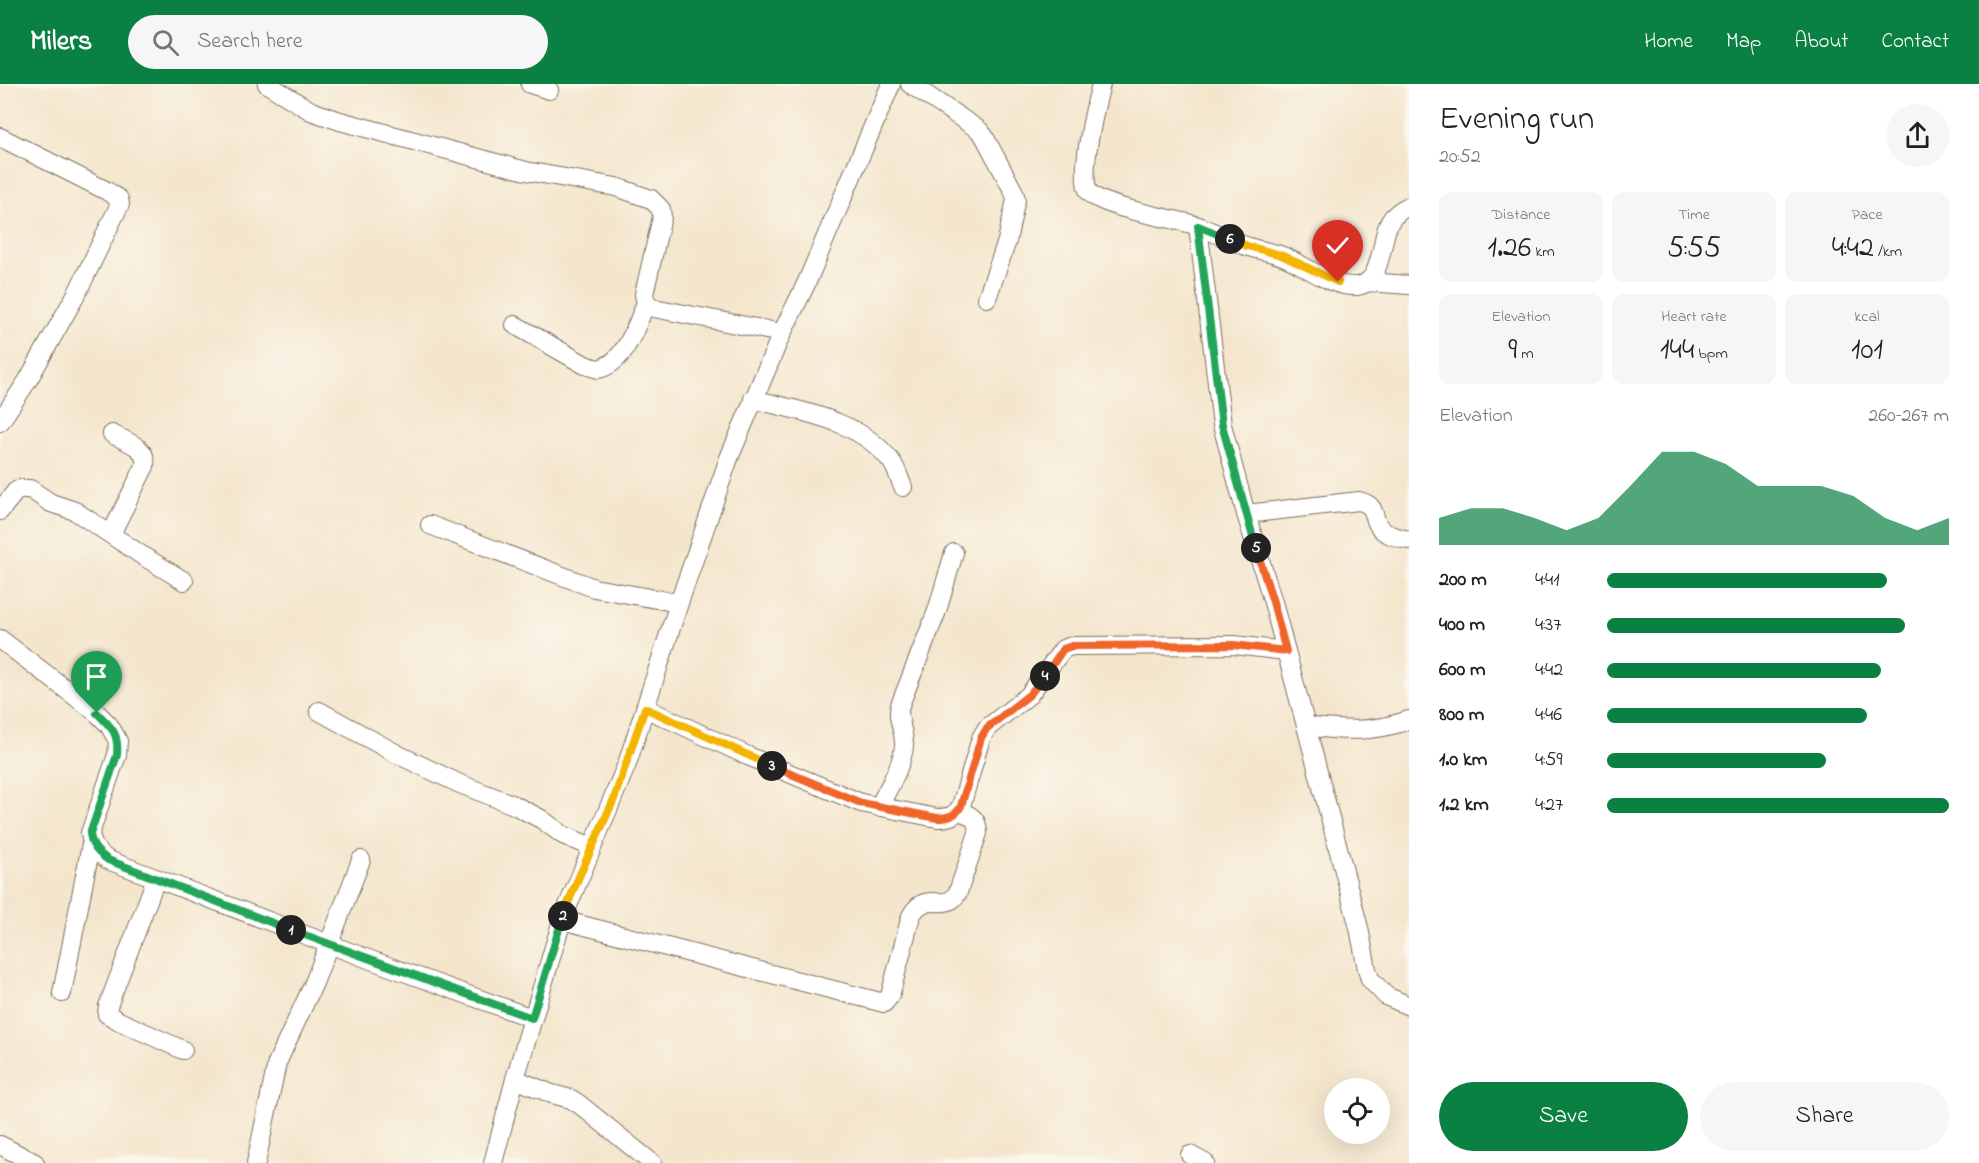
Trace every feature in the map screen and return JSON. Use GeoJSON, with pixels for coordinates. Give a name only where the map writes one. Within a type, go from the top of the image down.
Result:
{"type":"FeatureCollection","features":[{"type":"Feature","properties":{"kind":"street"},"geometry":{"type":"LineString","coordinates":[[267,84],[310,111],[340,121],[526,171],[616,187],[651,199],[662,209],[644,294],[646,303],[630,341],[609,365],[598,369],[585,365],[515,325]]}},
{"type":"Feature","properties":{"kind":"street"},"geometry":{"type":"LineString","coordinates":[[530,84],[549,90]]}},
{"type":"Feature","properties":{"kind":"street"},"geometry":{"type":"LineString","coordinates":[[493,1163],[532,1018],[562,920],[614,799],[729,458],[891,84]]}},
{"type":"Feature","properties":{"kind":"street"},"geometry":{"type":"LineString","coordinates":[[910,84],[984,136],[1014,192],[1016,199],[1007,241],[987,298]]}},
{"type":"Feature","properties":{"kind":"street"},"geometry":{"type":"LineString","coordinates":[[1101,84],[1090,132],[1084,179],[1090,194],[1107,203],[1179,220],[1247,246],[1281,255],[1329,279],[1356,286],[1367,282],[1409,285]]}},
{"type":"Feature","properties":{"kind":"street"},"geometry":{"type":"LineString","coordinates":[[0,136],[107,190],[119,199],[120,204],[77,293],[28,380],[0,422]]}},
{"type":"Feature","properties":{"kind":"street"},"geometry":{"type":"LineString","coordinates":[[1367,282],[1377,267],[1389,220],[1400,210],[1409,206]]}},
{"type":"Feature","properties":{"kind":"street"},"geometry":{"type":"LineString","coordinates":[[1198,226],[1222,425],[1306,726],[1359,928],[1366,969],[1370,979],[1386,996],[1409,1006]]}},
{"type":"Feature","properties":{"kind":"street"},"geometry":{"type":"LineString","coordinates":[[646,303],[654,308],[782,333]]}},
{"type":"Feature","properties":{"kind":"street"},"geometry":{"type":"LineString","coordinates":[[753,399],[839,423],[856,430],[889,458],[903,487]]}},
{"type":"Feature","properties":{"kind":"street"},"geometry":{"type":"LineString","coordinates":[[111,534],[145,466],[146,457],[143,451],[112,434]]}},
{"type":"Feature","properties":{"kind":"street"},"geometry":{"type":"LineString","coordinates":[[0,510],[16,491],[30,489],[51,503],[68,507],[184,580]]}},
{"type":"Feature","properties":{"kind":"street"},"geometry":{"type":"LineString","coordinates":[[1246,514],[1359,501],[1372,507],[1380,528],[1390,535],[1409,540]]}},
{"type":"Feature","properties":{"kind":"street"},"geometry":{"type":"LineString","coordinates":[[430,525],[594,588],[679,603]]}},
{"type":"Feature","properties":{"kind":"street"},"geometry":{"type":"LineString","coordinates":[[879,807],[904,748],[897,713],[937,611],[954,553]]}},
{"type":"Feature","properties":{"kind":"street"},"geometry":{"type":"LineString","coordinates":[[0,639],[97,713],[115,734],[118,741],[117,755],[90,834],[91,845],[62,993]]}},
{"type":"Feature","properties":{"kind":"street"},"geometry":{"type":"LineString","coordinates":[[645,708],[770,765],[861,803],[946,818],[958,811],[981,738],[987,728],[1029,695],[1063,649],[1072,646],[1234,645],[1286,651]]}},
{"type":"Feature","properties":{"kind":"street"},"geometry":{"type":"LineString","coordinates":[[320,711],[398,754],[460,784],[514,805],[541,819],[563,835],[592,847]]}},
{"type":"Feature","properties":{"kind":"street"},"geometry":{"type":"LineString","coordinates":[[1306,726],[1358,731],[1389,727],[1409,720]]}},
{"type":"Feature","properties":{"kind":"street"},"geometry":{"type":"LineString","coordinates":[[562,920],[884,1003],[890,996],[915,908],[927,901],[942,903],[950,901],[958,892],[978,833],[978,826],[976,820],[971,816],[958,811]]}},
{"type":"Feature","properties":{"kind":"street"},"geometry":{"type":"LineString","coordinates":[[91,845],[108,860],[156,879],[532,1018]]}},
{"type":"Feature","properties":{"kind":"street"},"geometry":{"type":"LineString","coordinates":[[256,1163],[277,1063],[330,945],[361,860]]}},
{"type":"Feature","properties":{"kind":"street"},"geometry":{"type":"LineString","coordinates":[[156,879],[106,1014],[183,1050]]}},
{"type":"Feature","properties":{"kind":"street"},"geometry":{"type":"LineString","coordinates":[[515,1079],[571,1099],[652,1163]]}},
{"type":"Feature","properties":{"kind":"street"},"geometry":{"type":"LineString","coordinates":[[0,1145],[35,1163]]}},
{"type":"Feature","properties":{"kind":"route"},"geometry":{"type":"LineString","coordinates":[[97,713],[109,725],[118,741],[117,755],[90,834],[91,845],[98,853],[108,860],[371,960],[532,1018],[562,920],[614,799],[645,708],[748,756],[861,803],[946,818],[954,815],[961,806],[981,738],[987,728],[1003,713],[1029,695],[1063,649],[1072,646],[1234,645],[1286,651],[1222,425],[1198,226],[1247,246],[1281,255],[1321,276],[1338,282]]}}]}
